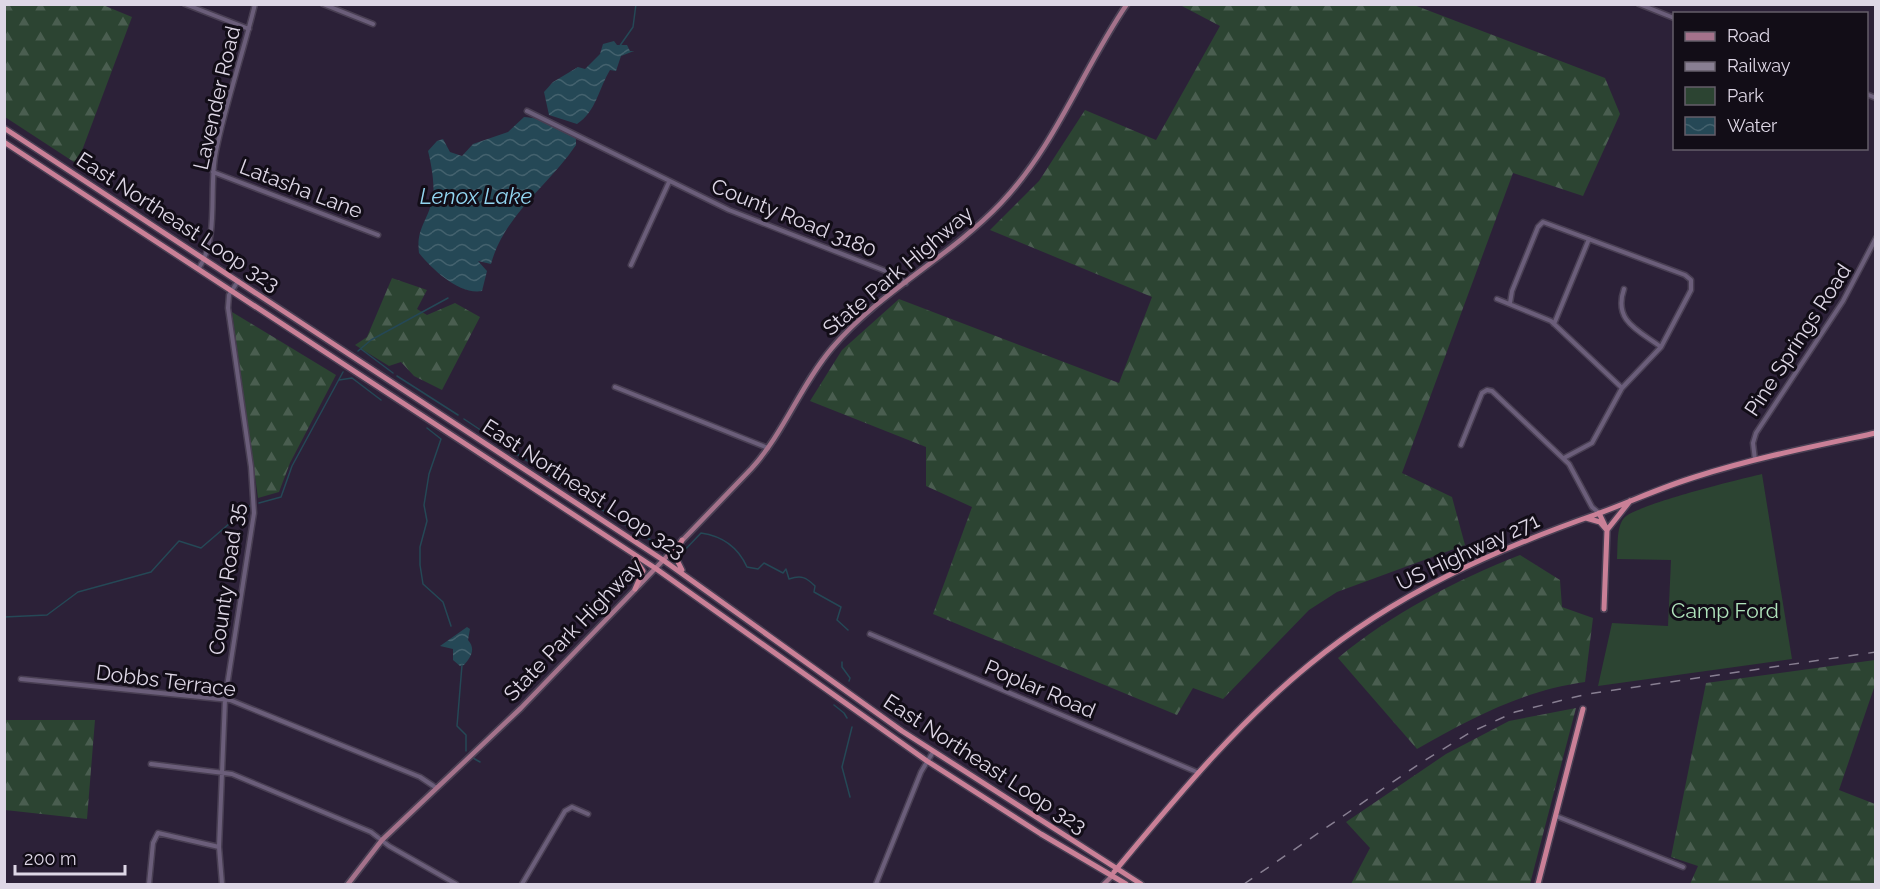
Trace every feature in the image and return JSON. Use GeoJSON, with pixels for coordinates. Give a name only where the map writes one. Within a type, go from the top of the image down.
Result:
{"type":"FeatureCollection","features":[{"type":"Feature","properties":{"kind":"highway","name":"East Northeast Loop 323"},"geometry":{"type":"LineString","coordinates":[[4,128],[663,560],[933,752],[1141,885]]}},
{"type":"Feature","properties":{"kind":"highway","name":"East Northeast Loop 323"},"geometry":{"type":"LineString","coordinates":[[4,142],[655,568],[927,761],[1126,885]]}},
{"type":"Feature","properties":{"kind":"highway"},"geometry":{"type":"LineString","coordinates":[[426,418],[433,409]]}},
{"type":"Feature","properties":{"kind":"highway","name":"US Highway 271"},"geometry":{"type":"LineString","coordinates":[[1112,876],[1199,773],[1274,694],[1367,622],[1416,592],[1472,563],[1693,477],[1755,460],[1875,434]]}},
{"type":"Feature","properties":{"kind":"highway"},"geometry":{"type":"LineString","coordinates":[[497,465],[503,455]]}},
{"type":"Feature","properties":{"kind":"highway"},"geometry":{"type":"LineString","coordinates":[[1607,530],[1631,500]]}},
{"type":"Feature","properties":{"kind":"highway"},"geometry":{"type":"LineString","coordinates":[[1599,513],[1607,530],[1604,609]]}},
{"type":"Feature","properties":{"kind":"highway"},"geometry":{"type":"LineString","coordinates":[[587,524],[593,514]]}},
{"type":"Feature","properties":{"kind":"highway"},"geometry":{"type":"LineString","coordinates":[[1586,518],[1599,522],[1607,530]]}},
{"type":"Feature","properties":{"kind":"highway"},"geometry":{"type":"LineString","coordinates":[[682,540],[675,558],[687,576]]}},
{"type":"Feature","properties":{"kind":"highway"},"geometry":{"type":"LineString","coordinates":[[626,549],[643,569],[634,589]]}},
{"type":"Feature","properties":{"kind":"highway"},"geometry":{"type":"LineString","coordinates":[[727,618],[734,609]]}},
{"type":"Feature","properties":{"kind":"highway"},"geometry":{"type":"LineString","coordinates":[[826,690],[832,681]]}},
{"type":"Feature","properties":{"kind":"highway"},"geometry":{"type":"LineString","coordinates":[[1538,885],[1583,709]]}},
{"type":"Feature","properties":{"kind":"highway"},"geometry":{"type":"LineString","coordinates":[[896,740],[902,730]]}},
{"type":"Feature","properties":{"kind":"highway"},"geometry":{"type":"LineString","coordinates":[[988,801],[994,792]]}},
{"type":"Feature","properties":{"kind":"highway"},"geometry":{"type":"LineString","coordinates":[[1041,834],[1047,825]]}},
{"type":"Feature","properties":{"kind":"main road","name":"State Park Highway"},"geometry":{"type":"LineString","coordinates":[[348,885],[382,840],[520,708],[768,449],[832,348],[852,327],[984,220],[1024,176],[1049,141],[1127,4]]}},
{"type":"Feature","properties":{"kind":"main road","name":"US Highway 271"},"geometry":{"type":"LineString","coordinates":[[1104,885],[1112,876]]}},
{"type":"Feature","properties":{"kind":"street"},"geometry":{"type":"LineString","coordinates":[[185,4],[249,29]]}},
{"type":"Feature","properties":{"kind":"street","name":"Lavender Road"},"geometry":{"type":"LineString","coordinates":[[199,268],[205,259],[211,234],[213,172],[218,140],[255,4]]}},
{"type":"Feature","properties":{"kind":"street"},"geometry":{"type":"LineString","coordinates":[[323,4],[373,24]]}},
{"type":"Feature","properties":{"kind":"street"},"geometry":{"type":"LineString","coordinates":[[1639,4],[1673,18]]}},
{"type":"Feature","properties":{"kind":"street","name":"County Road 3180"},"geometry":{"type":"LineString","coordinates":[[527,111],[622,155],[669,182],[729,210],[896,275],[906,283]]}},
{"type":"Feature","properties":{"kind":"street","name":"Latasha Lane"},"geometry":{"type":"LineString","coordinates":[[213,172],[378,235]]}},
{"type":"Feature","properties":{"kind":"street"},"geometry":{"type":"LineString","coordinates":[[631,265],[669,182]]}},
{"type":"Feature","properties":{"kind":"street"},"geometry":{"type":"LineString","coordinates":[[1510,303],[1538,227],[1543,222],[1690,278],[1691,290],[1661,347],[1622,388],[1592,443],[1564,458]]}},
{"type":"Feature","properties":{"kind":"street","name":"Pine Springs Road"},"geometry":{"type":"LineString","coordinates":[[1755,460],[1753,443],[1756,433],[1843,301],[1875,238]]}},
{"type":"Feature","properties":{"kind":"street"},"geometry":{"type":"LineString","coordinates":[[1554,324],[1589,239]]}},
{"type":"Feature","properties":{"kind":"street","name":"County Road 35"},"geometry":{"type":"LineString","coordinates":[[222,885],[219,847],[225,699],[254,513],[251,467],[228,313],[232,290],[238,281]]}},
{"type":"Feature","properties":{"kind":"street"},"geometry":{"type":"LineString","coordinates":[[1624,289],[1620,305],[1623,315],[1661,347]]}},
{"type":"Feature","properties":{"kind":"street"},"geometry":{"type":"LineString","coordinates":[[1497,299],[1539,314],[1554,324],[1622,388]]}},
{"type":"Feature","properties":{"kind":"street"},"geometry":{"type":"LineString","coordinates":[[615,387],[768,449]]}},
{"type":"Feature","properties":{"kind":"street"},"geometry":{"type":"LineString","coordinates":[[1461,445],[1480,396],[1486,390],[1492,391],[1564,458],[1592,507],[1599,513]]}},
{"type":"Feature","properties":{"kind":"street","name":"Poplar Road"},"geometry":{"type":"LineString","coordinates":[[870,634],[1199,773]]}},
{"type":"Feature","properties":{"kind":"street","name":"Dobbs Terrace"},"geometry":{"type":"LineString","coordinates":[[21,679],[225,699],[420,777],[435,787]]}},
{"type":"Feature","properties":{"kind":"street"},"geometry":{"type":"LineString","coordinates":[[876,885],[927,761],[933,752]]}},
{"type":"Feature","properties":{"kind":"street"},"geometry":{"type":"LineString","coordinates":[[151,764],[236,775],[327,812],[382,840],[456,885]]}},
{"type":"Feature","properties":{"kind":"street"},"geometry":{"type":"LineString","coordinates":[[522,885],[565,811],[572,807],[588,814]]}},
{"type":"Feature","properties":{"kind":"street"},"geometry":{"type":"LineString","coordinates":[[1556,816],[1683,867]]}},
{"type":"Feature","properties":{"kind":"street"},"geometry":{"type":"LineString","coordinates":[[149,885],[153,843],[158,833],[219,847]]}},
{"type":"Feature","properties":{"kind":"green space"},"geometry":{"type":"Polygon","coordinates":[[[4,5],[103,5],[132,17],[77,164],[5,117],[4,5]]]}},
{"type":"Feature","properties":{"kind":"green space"},"geometry":{"type":"Polygon","coordinates":[[[1180,5],[1414,5],[1605,78],[1620,114],[1583,196],[1513,173],[1402,473],[1452,497],[1465,545],[1337,592],[1309,610],[1223,699],[1193,688],[1177,715],[933,614],[972,507],[926,486],[926,447],[810,401],[842,350],[899,299],[1119,383],[1152,297],[990,230],[1039,181],[1085,110],[1156,140],[1220,26],[1180,5]]]}},
{"type":"Feature","properties":{"kind":"green space"},"geometry":{"type":"Polygon","coordinates":[[[392,278],[427,290],[417,309],[427,315],[455,303],[480,317],[442,390],[414,376],[401,362],[389,366],[355,345],[367,337],[392,278]]]}},
{"type":"Feature","properties":{"kind":"green space"},"geometry":{"type":"Polygon","coordinates":[[[232,312],[336,375],[290,463],[279,492],[258,498],[232,312]]]}},
{"type":"Feature","properties":{"kind":"green space","name":"Camp Ford"},"geometry":{"type":"Polygon","coordinates":[[[1762,474],[1792,659],[1598,686],[1612,623],[1668,626],[1671,560],[1617,559],[1619,532],[1624,518],[1647,506],[1762,474]]]}},
{"type":"Feature","properties":{"kind":"green space"},"geometry":{"type":"Polygon","coordinates":[[[1520,555],[1560,580],[1562,607],[1593,618],[1585,682],[1518,699],[1477,717],[1417,749],[1338,658],[1380,627],[1425,599],[1472,575],[1520,555]]]}},
{"type":"Feature","properties":{"kind":"green space"},"geometry":{"type":"Polygon","coordinates":[[[1875,660],[1875,685],[1839,790],[1875,804],[1875,884],[1690,884],[1698,866],[1671,857],[1706,683],[1875,660]]]}},
{"type":"Feature","properties":{"kind":"green space"},"geometry":{"type":"Polygon","coordinates":[[[1576,708],[1530,884],[1351,884],[1370,848],[1346,822],[1446,754],[1509,721],[1576,708]]]}},
{"type":"Feature","properties":{"kind":"green space"},"geometry":{"type":"Polygon","coordinates":[[[5,720],[95,720],[87,819],[5,810],[5,720]]]}},
{"type":"Feature","properties":{"kind":"water"},"geometry":{"type":"Polygon","coordinates":[[[614,41],[617,45],[627,45],[630,51],[634,51],[621,56],[616,71],[610,70],[589,113],[577,124],[549,115],[544,92],[553,82],[578,67],[585,69],[600,54],[603,44],[614,41]]]}},
{"type":"Feature","properties":{"kind":"water","name":"Lenox Lake"},"geometry":{"type":"Polygon","coordinates":[[[524,117],[538,119],[559,127],[576,139],[576,145],[516,215],[497,246],[491,264],[478,261],[487,271],[482,291],[464,289],[447,280],[419,253],[420,232],[433,196],[433,176],[428,151],[437,141],[443,139],[450,152],[462,156],[473,144],[508,132],[524,117]]]}},
{"type":"Feature","properties":{"kind":"water"},"geometry":{"type":"Polygon","coordinates":[[[467,627],[470,629],[468,640],[472,653],[464,665],[460,666],[453,660],[453,649],[440,646],[467,627]]]}},
{"type":"Feature","properties":{"kind":"waterway"},"geometry":{"type":"LineString","coordinates":[[619,47],[633,27],[636,4]]}},
{"type":"Feature","properties":{"kind":"waterway"},"geometry":{"type":"LineString","coordinates":[[358,351],[371,340],[448,298]]}},
{"type":"Feature","properties":{"kind":"waterway"},"geometry":{"type":"LineString","coordinates":[[361,349],[393,373]]}},
{"type":"Feature","properties":{"kind":"waterway"},"geometry":{"type":"LineString","coordinates":[[259,503],[281,497],[292,466],[343,372]]}},
{"type":"Feature","properties":{"kind":"waterway"},"geometry":{"type":"LineString","coordinates":[[397,376],[458,415]]}},
{"type":"Feature","properties":{"kind":"waterway"},"geometry":{"type":"LineString","coordinates":[[339,380],[352,378],[381,400]]}},
{"type":"Feature","properties":{"kind":"waterway"},"geometry":{"type":"LineString","coordinates":[[464,419],[500,443]]}},
{"type":"Feature","properties":{"kind":"waterway"},"geometry":{"type":"LineString","coordinates":[[427,428],[441,439],[429,474],[424,505],[427,521],[420,547],[420,565],[423,584],[443,602],[451,626]]}},
{"type":"Feature","properties":{"kind":"waterway"},"geometry":{"type":"LineString","coordinates":[[512,451],[531,463]]}},
{"type":"Feature","properties":{"kind":"waterway"},"geometry":{"type":"LineString","coordinates":[[535,466],[566,487]]}},
{"type":"Feature","properties":{"kind":"waterway"},"geometry":{"type":"LineString","coordinates":[[576,493],[635,531]]}},
{"type":"Feature","properties":{"kind":"waterway"},"geometry":{"type":"LineString","coordinates":[[4,617],[47,615],[78,592],[151,572],[179,541],[201,548],[251,505]]}},
{"type":"Feature","properties":{"kind":"waterway"},"geometry":{"type":"LineString","coordinates":[[680,555],[701,533],[716,537],[734,548],[747,567],[758,569],[764,563],[783,573],[786,569],[789,579],[800,577],[809,581],[815,586],[814,592],[841,607],[837,620],[848,630]]}},
{"type":"Feature","properties":{"kind":"waterway"},"geometry":{"type":"LineString","coordinates":[[644,537],[666,546]]}},
{"type":"Feature","properties":{"kind":"waterway"},"geometry":{"type":"LineString","coordinates":[[842,662],[842,667],[850,678],[849,681]]}},
{"type":"Feature","properties":{"kind":"waterway"},"geometry":{"type":"LineString","coordinates":[[462,665],[457,726],[466,735],[466,751]]}},
{"type":"Feature","properties":{"kind":"waterway"},"geometry":{"type":"LineString","coordinates":[[834,705],[847,718]]}},
{"type":"Feature","properties":{"kind":"waterway"},"geometry":{"type":"LineString","coordinates":[[850,797],[842,767],[852,727]]}},
{"type":"Feature","properties":{"kind":"waterway"},"geometry":{"type":"LineString","coordinates":[[473,758],[480,762]]}},
{"type":"Feature","properties":{"kind":"railway"},"geometry":{"type":"LineString","coordinates":[[1244,884],[1422,762],[1471,732],[1515,712],[1587,694],[1876,652]]}}]}
